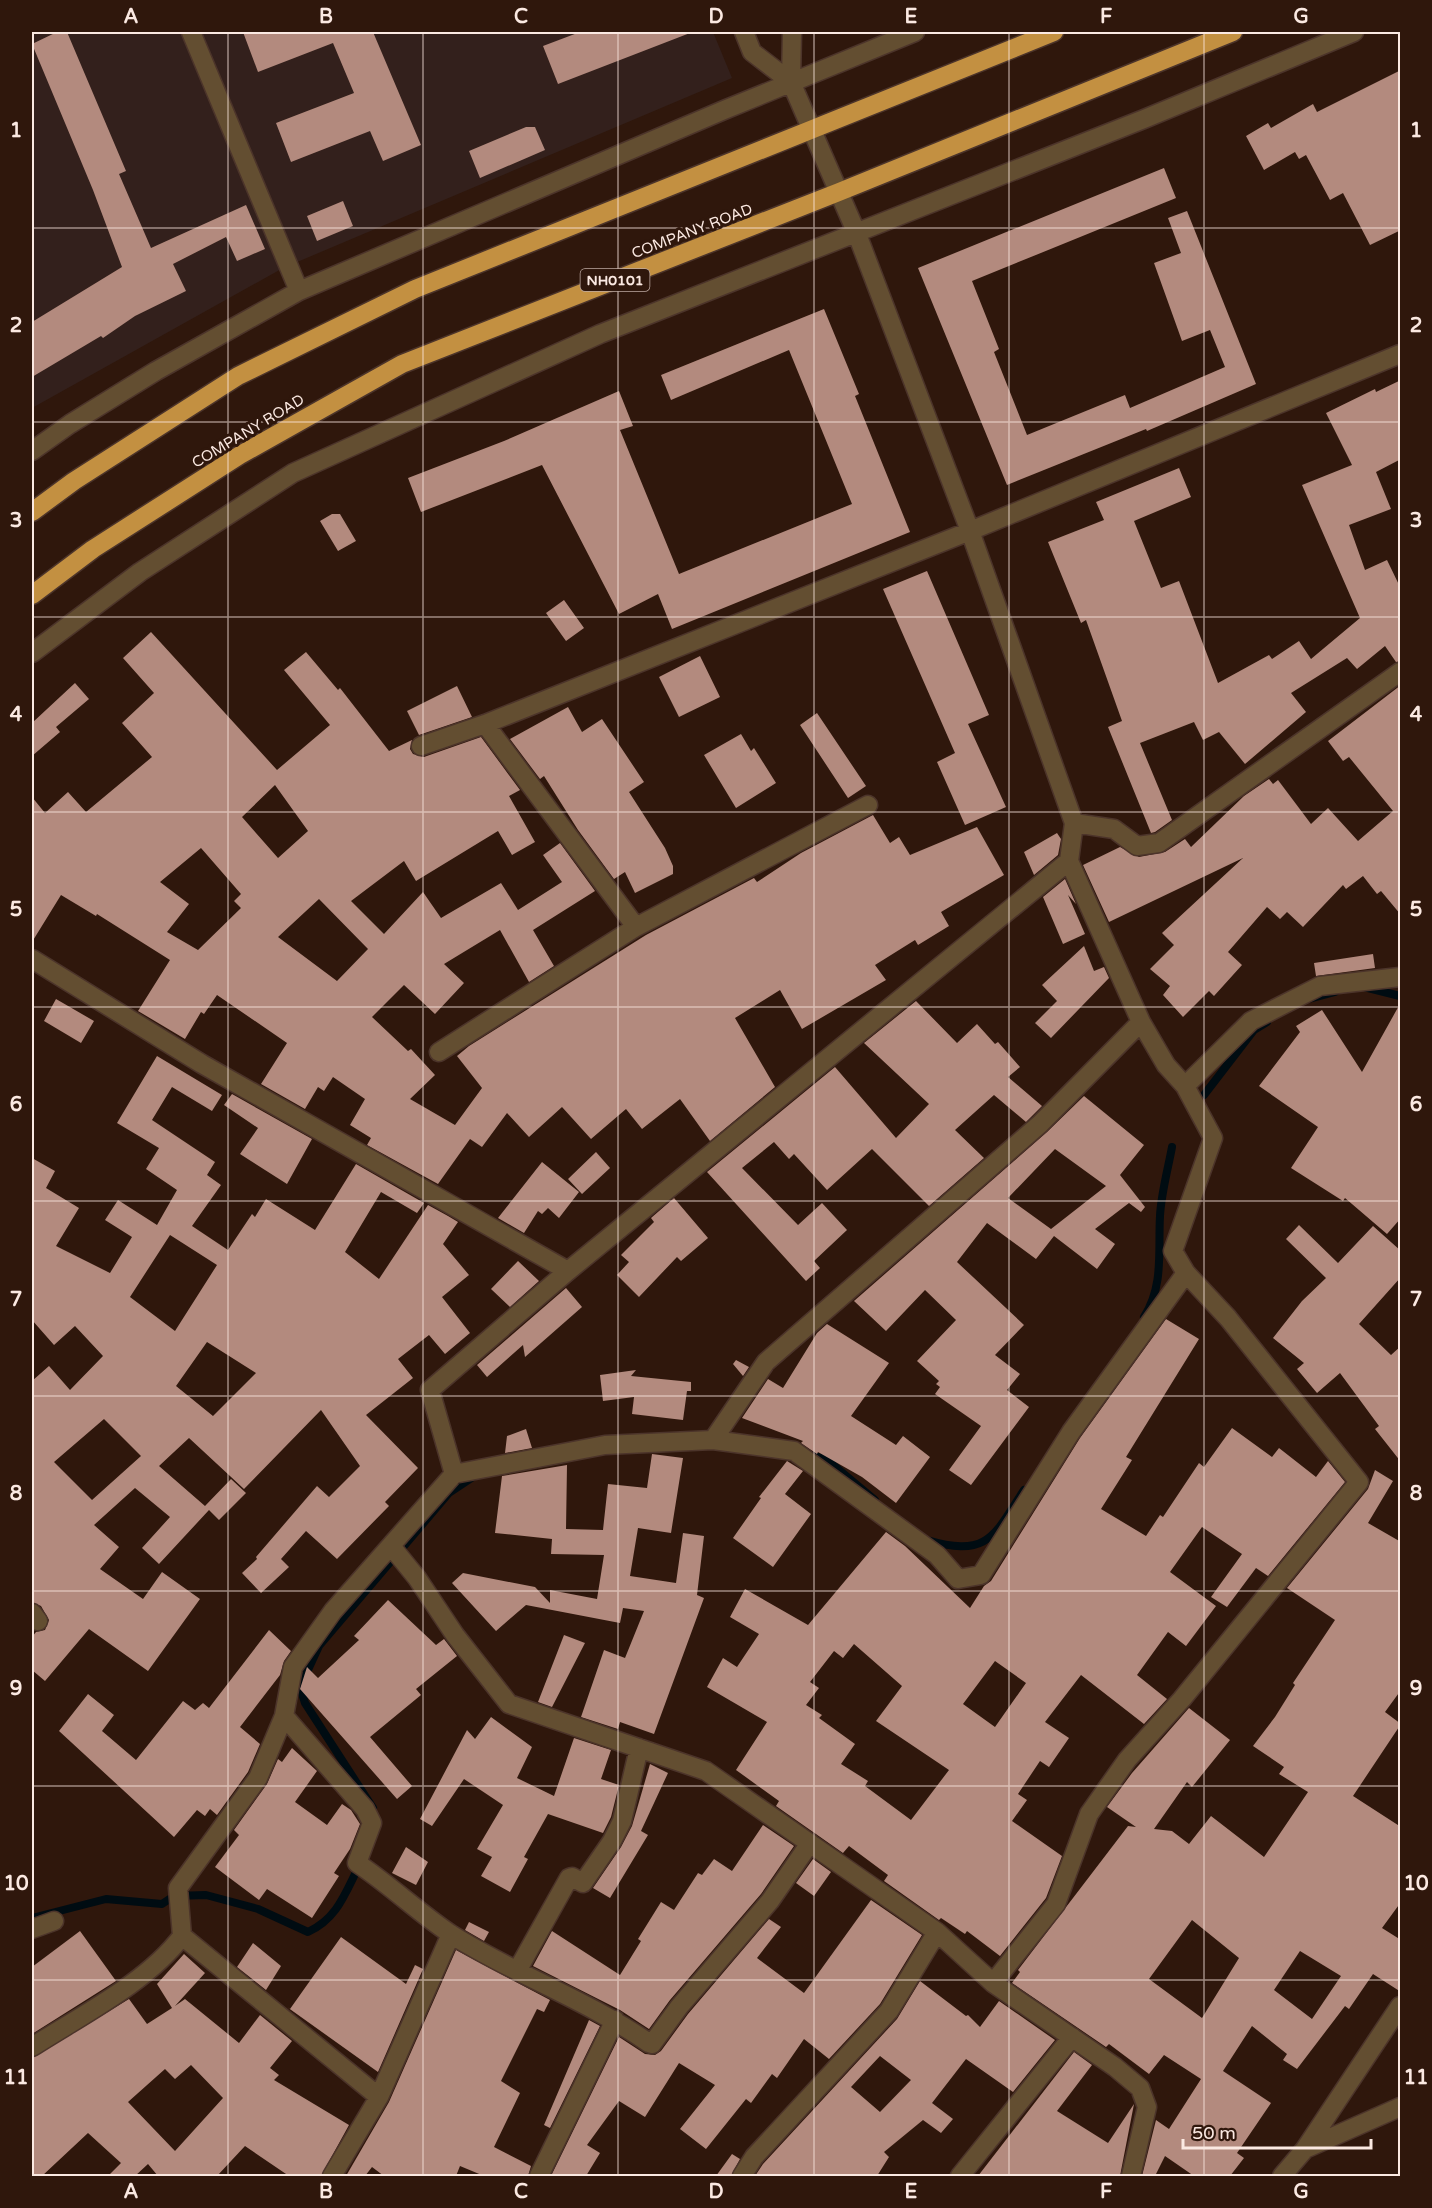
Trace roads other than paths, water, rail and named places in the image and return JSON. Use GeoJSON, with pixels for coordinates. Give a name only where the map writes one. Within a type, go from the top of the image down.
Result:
{"type":"FeatureCollection","features":[{"type":"Feature","properties":{"kind":"highway"},"geometry":{"type":"LineString","coordinates":[[32,512],[74,481],[238,376],[415,289],[1054,32]]}},
{"type":"Feature","properties":{"kind":"highway","name":"COMPANY ROAD"},"geometry":{"type":"LineString","coordinates":[[32,595],[93,549],[240,455],[402,364],[839,192],[1233,32]]}},
{"type":"Feature","properties":{"kind":"street"},"geometry":{"type":"LineString","coordinates":[[191,32],[299,291]]}},
{"type":"Feature","properties":{"kind":"street"},"geometry":{"type":"LineString","coordinates":[[744,32],[752,52],[791,82]]}},
{"type":"Feature","properties":{"kind":"street"},"geometry":{"type":"LineString","coordinates":[[792,32],[791,82],[857,234],[970,531],[1074,822],[1069,861],[1141,1022],[1166,1065],[1185,1086],[1213,1138],[1173,1251],[1186,1273],[1243,1336],[1359,1482],[1182,1699],[1127,1760],[1089,1814],[1056,1904],[993,1983]]}},
{"type":"Feature","properties":{"kind":"street"},"geometry":{"type":"LineString","coordinates":[[32,452],[70,424],[156,371],[299,291],[791,82],[915,32]]}},
{"type":"Feature","properties":{"kind":"street"},"geometry":{"type":"LineString","coordinates":[[32,653],[140,572],[293,473],[600,334],[857,234],[1354,32]]}},
{"type":"Feature","properties":{"kind":"street"},"geometry":{"type":"LineString","coordinates":[[421,746],[485,724],[970,531],[1401,354]]}},
{"type":"Feature","properties":{"kind":"street"},"geometry":{"type":"LineString","coordinates":[[1074,822],[1114,829],[1137,846],[1160,843],[1401,672]]}},
{"type":"Feature","properties":{"kind":"street"},"geometry":{"type":"LineString","coordinates":[[485,724],[636,927]]}},
{"type":"Feature","properties":{"kind":"street"},"geometry":{"type":"LineString","coordinates":[[439,1052],[636,927],[868,805]]}},
{"type":"Feature","properties":{"kind":"street"},"geometry":{"type":"LineString","coordinates":[[454,1474],[430,1389],[568,1271],[1069,861]]}},
{"type":"Feature","properties":{"kind":"street"},"geometry":{"type":"LineString","coordinates":[[32,959],[202,1065],[568,1271]]}},
{"type":"Feature","properties":{"kind":"street"},"geometry":{"type":"LineString","coordinates":[[1185,1086],[1251,1021],[1320,986],[1401,977]]}},
{"type":"Feature","properties":{"kind":"street"},"geometry":{"type":"LineString","coordinates":[[713,1440],[766,1362],[1040,1124],[1141,1022]]}},
{"type":"Feature","properties":{"kind":"street"},"geometry":{"type":"LineString","coordinates":[[32,2047],[132,1981],[169,1953],[182,1936],[178,1888],[258,1778],[284,1716],[293,1667],[333,1611],[454,1474],[605,1445],[713,1440],[794,1451],[937,1555],[958,1579],[981,1575],[1071,1432],[1186,1273]]}},
{"type":"Feature","properties":{"kind":"street"},"geometry":{"type":"LineString","coordinates":[[391,1546],[417,1578],[455,1635],[509,1704],[706,1771],[937,1932],[993,1983],[1072,2037],[1140,2088],[1147,2107],[1131,2176]]}},
{"type":"Feature","properties":{"kind":"street"},"geometry":{"type":"LineString","coordinates":[[284,1716],[365,1809],[372,1823],[357,1863],[451,1934],[517,1971],[615,2020],[652,2044],[679,2007],[770,1901],[810,1843]]}},
{"type":"Feature","properties":{"kind":"street"},"geometry":{"type":"LineString","coordinates":[[517,1971],[569,1878],[583,1884],[612,1841],[621,1821],[639,1748]]}},
{"type":"Feature","properties":{"kind":"street"},"geometry":{"type":"LineString","coordinates":[[32,1929],[54,1921]]}},
{"type":"Feature","properties":{"kind":"street"},"geometry":{"type":"LineString","coordinates":[[742,2176],[754,2157],[889,2011],[937,1932]]}},
{"type":"Feature","properties":{"kind":"street"},"geometry":{"type":"LineString","coordinates":[[332,2176],[379,2097],[451,1934]]}},
{"type":"Feature","properties":{"kind":"street"},"geometry":{"type":"LineString","coordinates":[[182,1936],[379,2097]]}},
{"type":"Feature","properties":{"kind":"street"},"geometry":{"type":"LineString","coordinates":[[1282,2176],[1305,2149],[1401,2006]]}},
{"type":"Feature","properties":{"kind":"street"},"geometry":{"type":"LineString","coordinates":[[539,2176],[615,2020]]}},
{"type":"Feature","properties":{"kind":"street"},"geometry":{"type":"LineString","coordinates":[[960,2176],[1072,2037]]}},
{"type":"Feature","properties":{"kind":"street"},"geometry":{"type":"LineString","coordinates":[[1305,2149],[1401,2106]]}},
{"type":"Feature","properties":{"kind":"waterway"},"geometry":{"type":"LineString","coordinates":[[1364,987],[1400,996]]}},
{"type":"Feature","properties":{"kind":"waterway"},"geometry":{"type":"LineString","coordinates":[[1309,999],[1335,992]]}},
{"type":"Feature","properties":{"kind":"waterway"},"geometry":{"type":"LineString","coordinates":[[1204,1095],[1254,1030],[1267,1022]]}},
{"type":"Feature","properties":{"kind":"waterway"},"geometry":{"type":"LineString","coordinates":[[1144,1317],[1155,1293],[1157,1281],[1163,1190],[1172,1147]]}},
{"type":"Feature","properties":{"kind":"waterway"},"geometry":{"type":"LineString","coordinates":[[809,1455],[826,1459],[875,1500]]}},
{"type":"Feature","properties":{"kind":"waterway"},"geometry":{"type":"LineString","coordinates":[[373,1808],[305,1703],[300,1687],[319,1646],[449,1493],[476,1475]]}},
{"type":"Feature","properties":{"kind":"waterway"},"geometry":{"type":"LineString","coordinates":[[927,1540],[964,1546],[977,1544],[987,1539],[1005,1520],[1024,1490]]}},
{"type":"Feature","properties":{"kind":"waterway"},"geometry":{"type":"LineString","coordinates":[[32,1918],[106,1899],[162,1904],[174,1896],[206,1895],[258,1909],[308,1932],[327,1920],[334,1912],[360,1864]]}}]}
